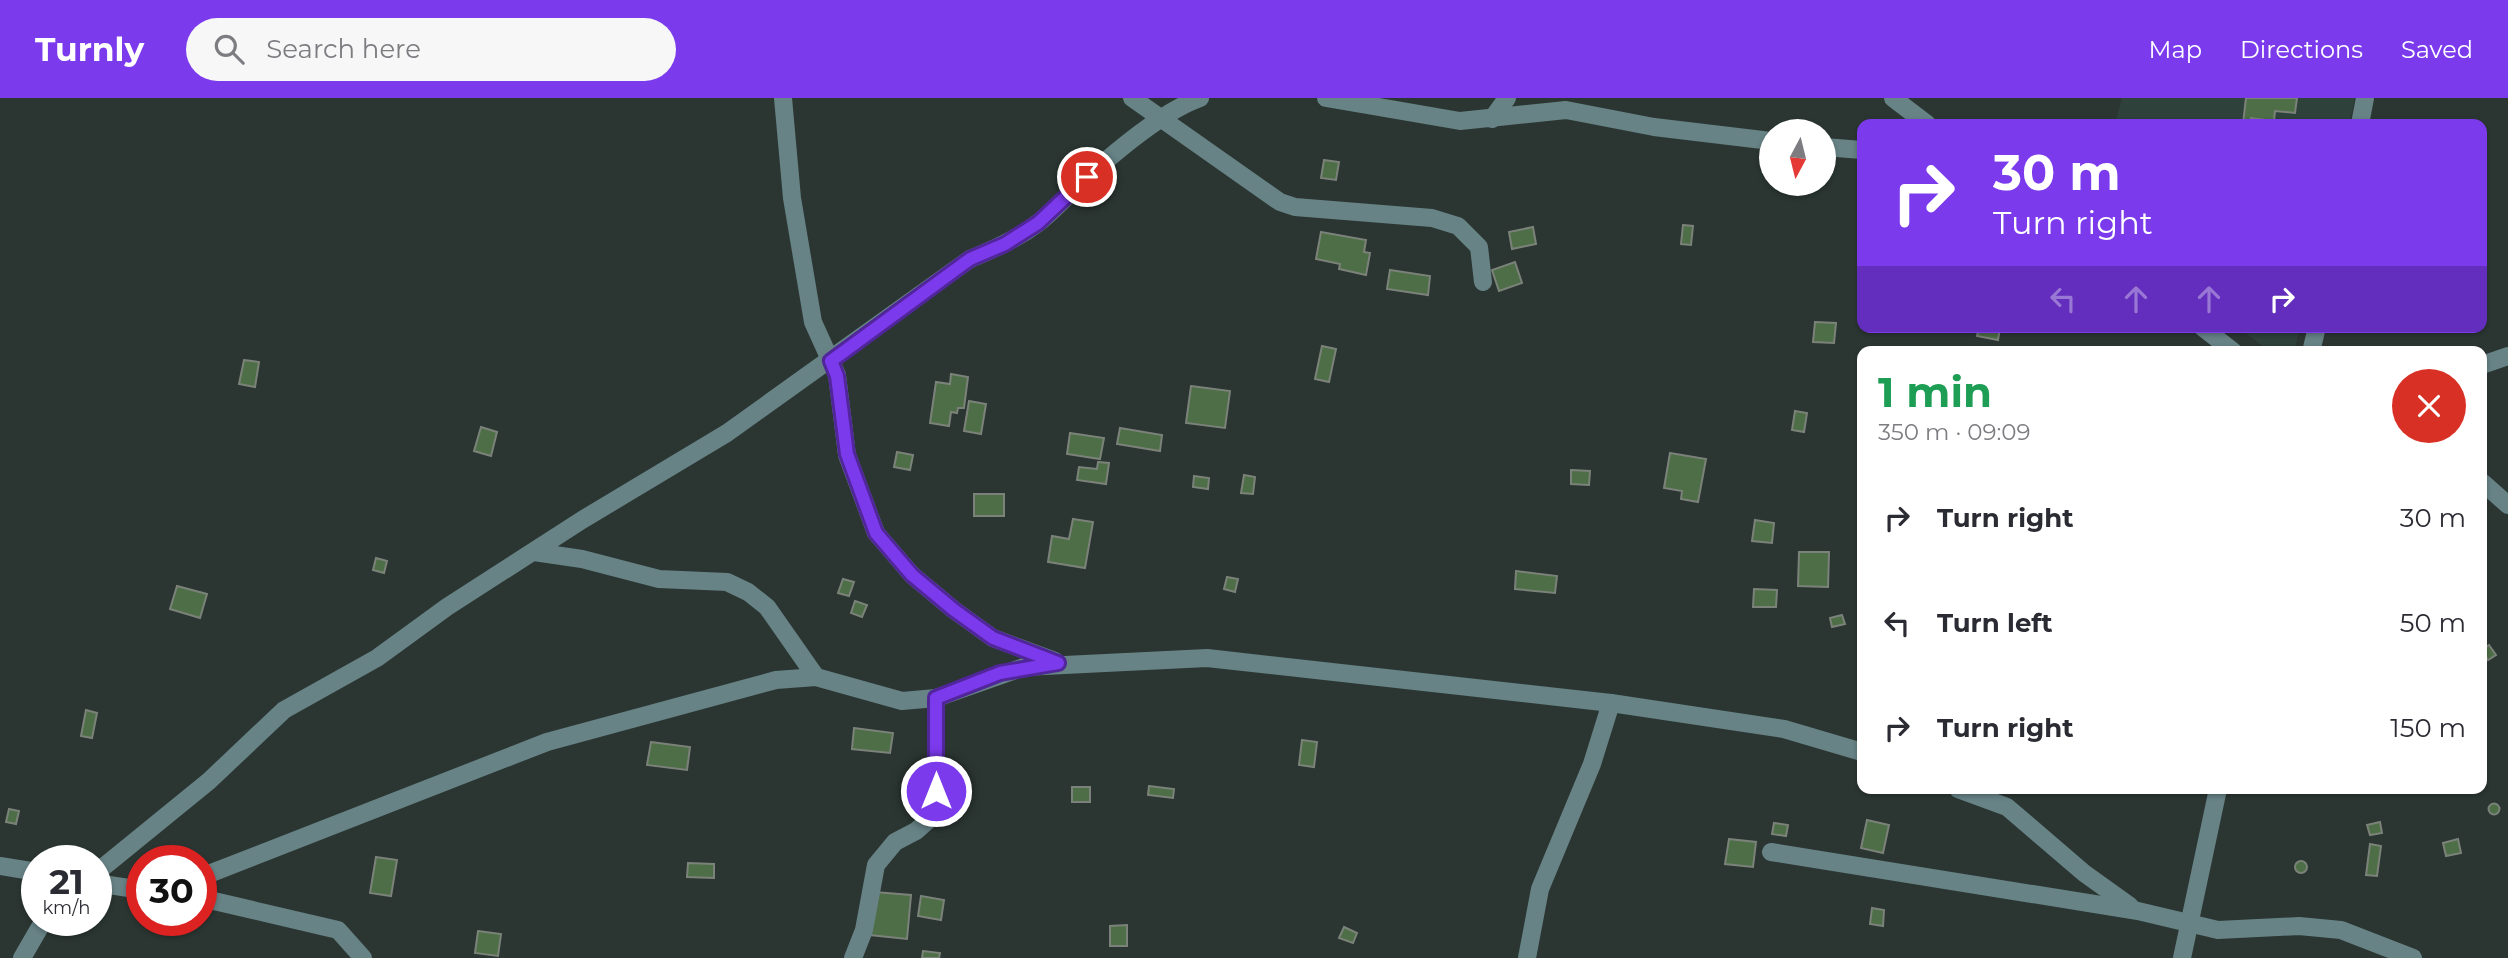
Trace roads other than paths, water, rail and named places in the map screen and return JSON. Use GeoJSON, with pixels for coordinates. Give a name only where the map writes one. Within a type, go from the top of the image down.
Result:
{"type":"FeatureCollection","features":[{"type":"Feature","properties":{"kind":"street"},"geometry":{"type":"LineString","coordinates":[[783,98],[792,198],[813,322],[837,376],[847,454],[876,533],[912,575],[963,617],[993,638],[1058,663]]}},
{"type":"Feature","properties":{"kind":"street"},"geometry":{"type":"LineString","coordinates":[[1132,98],[1280,202],[1295,207],[1432,218],[1458,226],[1479,247],[1483,282]]}},
{"type":"Feature","properties":{"kind":"street"},"geometry":{"type":"LineString","coordinates":[[112,860],[209,781],[284,710],[377,658],[447,607],[727,433],[970,259],[1005,244],[1038,223],[1087,177],[1163,118],[1183,104],[1200,98]]}},
{"type":"Feature","properties":{"kind":"street"},"geometry":{"type":"LineString","coordinates":[[1326,98],[1461,121],[1566,110],[1654,127],[1759,140]]}},
{"type":"Feature","properties":{"kind":"street"},"geometry":{"type":"LineString","coordinates":[[1492,119],[1507,98]]}},
{"type":"Feature","properties":{"kind":"street"},"geometry":{"type":"LineString","coordinates":[[1894,98],[1921,119]]}},
{"type":"Feature","properties":{"kind":"street"},"geometry":{"type":"LineString","coordinates":[[2361,119],[2365,98]]}},
{"type":"Feature","properties":{"kind":"street"},"geometry":{"type":"LineString","coordinates":[[1836,148],[1857,150]]}},
{"type":"Feature","properties":{"kind":"street"},"geometry":{"type":"LineString","coordinates":[[2210,333],[2226,346]]}},
{"type":"Feature","properties":{"kind":"street"},"geometry":{"type":"LineString","coordinates":[[2487,363],[2508,356]]}},
{"type":"Feature","properties":{"kind":"street"},"geometry":{"type":"LineString","coordinates":[[2487,486],[2508,505]]}},
{"type":"Feature","properties":{"kind":"street"},"geometry":{"type":"LineString","coordinates":[[534,552],[582,559],[659,579],[727,582],[748,592],[767,607],[816,677]]}},
{"type":"Feature","properties":{"kind":"street"},"geometry":{"type":"LineString","coordinates":[[217,871],[547,742],[776,680],[816,677],[902,701],[936,698],[1000,673],[1058,663],[1208,658],[1611,703],[1784,729],[1857,751]]}},
{"type":"Feature","properties":{"kind":"street"},"geometry":{"type":"LineString","coordinates":[[853,958],[864,930],[876,865],[895,842],[916,831],[933,816],[936,791],[936,698]]}},
{"type":"Feature","properties":{"kind":"street"},"geometry":{"type":"LineString","coordinates":[[1527,958],[1540,889],[1592,764],[1611,703]]}},
{"type":"Feature","properties":{"kind":"street"},"geometry":{"type":"LineString","coordinates":[[1972,794],[2007,807],[2084,873],[2138,911]]}},
{"type":"Feature","properties":{"kind":"street"},"geometry":{"type":"LineString","coordinates":[[2183,958],[2217,794]]}},
{"type":"Feature","properties":{"kind":"street"},"geometry":{"type":"LineString","coordinates":[[1771,852],[2138,911],[2218,930],[2341,930],[2413,958]]}},
{"type":"Feature","properties":{"kind":"street"},"geometry":{"type":"LineString","coordinates":[[0,866],[21,869]]}},
{"type":"Feature","properties":{"kind":"street"},"geometry":{"type":"LineString","coordinates":[[217,902],[338,930],[363,958]]}},
{"type":"Feature","properties":{"kind":"street"},"geometry":{"type":"LineString","coordinates":[[2183,958],[2192,947],[2218,930]]}},
{"type":"Feature","properties":{"kind":"street"},"geometry":{"type":"LineString","coordinates":[[22,958],[35,936]]}}]}
